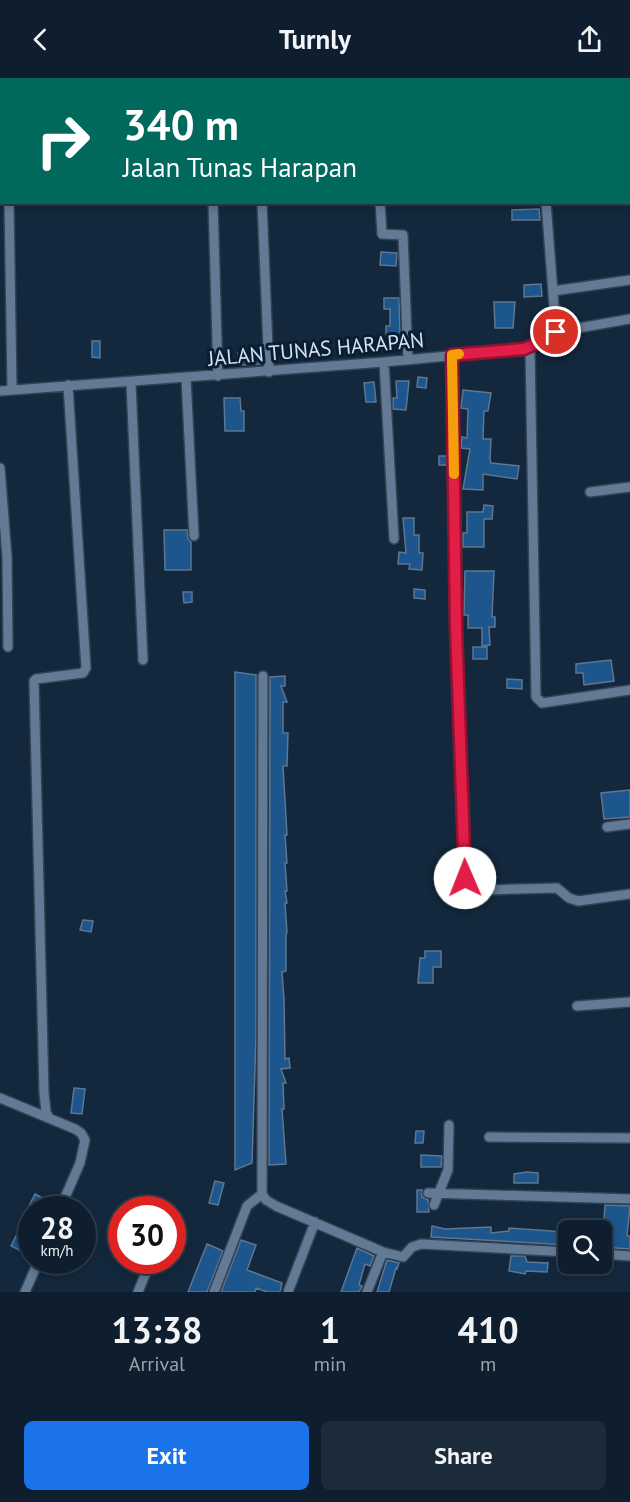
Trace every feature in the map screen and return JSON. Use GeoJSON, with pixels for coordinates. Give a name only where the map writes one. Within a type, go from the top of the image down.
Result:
{"type":"FeatureCollection","features":[{"type":"Feature","properties":{"kind":"street"},"geometry":{"type":"LineString","coordinates":[[9,204],[12,389]]}},
{"type":"Feature","properties":{"kind":"street"},"geometry":{"type":"LineString","coordinates":[[213,204],[218,376]]}},
{"type":"Feature","properties":{"kind":"street"},"geometry":{"type":"LineString","coordinates":[[262,204],[269,372]]}},
{"type":"Feature","properties":{"kind":"street"},"geometry":{"type":"LineString","coordinates":[[380,204],[382,234],[403,235],[408,360]]}},
{"type":"Feature","properties":{"kind":"street"},"geometry":{"type":"LineString","coordinates":[[546,204],[556,332]]}},
{"type":"Feature","properties":{"kind":"street"},"geometry":{"type":"LineString","coordinates":[[553,291],[630,280]]}},
{"type":"Feature","properties":{"kind":"street","name":"JALAN TUNAS HARAPAN"},"geometry":{"type":"LineString","coordinates":[[0,391],[269,372],[530,348],[556,332],[630,319]]}},
{"type":"Feature","properties":{"kind":"street"},"geometry":{"type":"LineString","coordinates":[[530,348],[536,697],[542,703],[630,690]]}},
{"type":"Feature","properties":{"kind":"street"},"geometry":{"type":"LineString","coordinates":[[452,355],[456,628],[465,889],[557,888],[569,898],[578,901],[630,894]]}},
{"type":"Feature","properties":{"kind":"street"},"geometry":{"type":"LineString","coordinates":[[384,362],[394,539]]}},
{"type":"Feature","properties":{"kind":"street"},"geometry":{"type":"LineString","coordinates":[[186,378],[194,537]]}},
{"type":"Feature","properties":{"kind":"street"},"geometry":{"type":"LineString","coordinates":[[131,383],[143,660]]}},
{"type":"Feature","properties":{"kind":"street"},"geometry":{"type":"LineString","coordinates":[[49,1118],[44,1093],[34,681],[83,673],[86,668],[69,385]]}},
{"type":"Feature","properties":{"kind":"street"},"geometry":{"type":"LineString","coordinates":[[0,468],[8,556],[8,647]]}},
{"type":"Feature","properties":{"kind":"street"},"geometry":{"type":"LineString","coordinates":[[590,492],[630,487]]}},
{"type":"Feature","properties":{"kind":"street"},"geometry":{"type":"LineString","coordinates":[[263,676],[262,1194],[266,1200],[276,1206],[383,1252],[403,1257],[412,1247],[420,1244],[558,1251]]}},
{"type":"Feature","properties":{"kind":"street"},"geometry":{"type":"LineString","coordinates":[[607,827],[630,824]]}},
{"type":"Feature","properties":{"kind":"street"},"geometry":{"type":"LineString","coordinates":[[577,1006],[630,1002]]}},
{"type":"Feature","properties":{"kind":"street"},"geometry":{"type":"LineString","coordinates":[[0,1098],[81,1133],[85,1140],[80,1163],[66,1196]]}},
{"type":"Feature","properties":{"kind":"street"},"geometry":{"type":"LineString","coordinates":[[435,1205],[448,1170],[449,1125]]}},
{"type":"Feature","properties":{"kind":"street"},"geometry":{"type":"LineString","coordinates":[[489,1137],[630,1138]]}},
{"type":"Feature","properties":{"kind":"street"},"geometry":{"type":"LineString","coordinates":[[428,1193],[630,1199]]}},
{"type":"Feature","properties":{"kind":"street"},"geometry":{"type":"LineString","coordinates":[[214,1292],[247,1206],[262,1194]]}},
{"type":"Feature","properties":{"kind":"street"},"geometry":{"type":"LineString","coordinates":[[288,1292],[315,1222]]}},
{"type":"Feature","properties":{"kind":"street"},"geometry":{"type":"LineString","coordinates":[[367,1292],[383,1252]]}},
{"type":"Feature","properties":{"kind":"street"},"geometry":{"type":"LineString","coordinates":[[612,1255],[630,1256]]}},
{"type":"Feature","properties":{"kind":"street"},"geometry":{"type":"LineString","coordinates":[[25,1292],[33,1274]]}},
{"type":"Feature","properties":{"kind":"street"},"geometry":{"type":"LineString","coordinates":[[138,1292],[145,1274]]}},
{"type":"Feature","properties":{"kind":"building"},"geometry":{"type":"Polygon","coordinates":[[[539,209],[540,220],[512,220],[512,210],[539,209]]]}},
{"type":"Feature","properties":{"kind":"building"},"geometry":{"type":"Polygon","coordinates":[[[381,252],[397,253],[396,266],[380,265],[381,252]]]}},
{"type":"Feature","properties":{"kind":"building"},"geometry":{"type":"Polygon","coordinates":[[[541,284],[542,296],[524,297],[524,285],[541,284]]]}},
{"type":"Feature","properties":{"kind":"building"},"geometry":{"type":"Polygon","coordinates":[[[384,298],[399,298],[400,335],[386,335],[386,326],[390,326],[390,309],[384,309],[384,298]]]}},
{"type":"Feature","properties":{"kind":"building"},"geometry":{"type":"Polygon","coordinates":[[[494,302],[515,302],[513,328],[495,328],[494,302]]]}},
{"type":"Feature","properties":{"kind":"building"},"geometry":{"type":"Polygon","coordinates":[[[92,341],[100,341],[100,358],[92,357],[92,341]]]}},
{"type":"Feature","properties":{"kind":"building"},"geometry":{"type":"Polygon","coordinates":[[[259,352],[260,364],[238,365],[238,353],[259,352]]]}},
{"type":"Feature","properties":{"kind":"building"},"geometry":{"type":"Polygon","coordinates":[[[418,377],[427,378],[426,388],[417,387],[418,377]]]}},
{"type":"Feature","properties":{"kind":"building"},"geometry":{"type":"Polygon","coordinates":[[[396,381],[409,381],[406,410],[393,409],[393,398],[397,398],[396,381]]]}},
{"type":"Feature","properties":{"kind":"building"},"geometry":{"type":"Polygon","coordinates":[[[374,382],[376,402],[366,402],[364,383],[374,382]]]}},
{"type":"Feature","properties":{"kind":"building"},"geometry":{"type":"Polygon","coordinates":[[[463,390],[491,393],[488,411],[484,411],[483,439],[491,439],[491,463],[519,466],[517,479],[483,474],[483,490],[463,489],[470,449],[461,448],[462,437],[467,438],[468,409],[461,408],[463,390]]]}},
{"type":"Feature","properties":{"kind":"building"},"geometry":{"type":"Polygon","coordinates":[[[224,398],[240,398],[241,411],[244,411],[244,431],[225,431],[224,398]]]}},
{"type":"Feature","properties":{"kind":"building"},"geometry":{"type":"Polygon","coordinates":[[[439,456],[447,456],[447,465],[439,465],[439,456]]]}},
{"type":"Feature","properties":{"kind":"building"},"geometry":{"type":"Polygon","coordinates":[[[484,505],[493,506],[492,519],[484,519],[484,547],[463,547],[463,533],[467,533],[467,512],[483,512],[484,505]]]}},
{"type":"Feature","properties":{"kind":"building"},"geometry":{"type":"Polygon","coordinates":[[[403,518],[414,518],[414,535],[419,535],[419,553],[423,553],[422,570],[409,569],[410,564],[398,564],[399,552],[406,553],[403,518]]]}},
{"type":"Feature","properties":{"kind":"building"},"geometry":{"type":"Polygon","coordinates":[[[164,530],[187,530],[188,539],[191,542],[191,570],[165,570],[164,530]]]}},
{"type":"Feature","properties":{"kind":"building"},"geometry":{"type":"Polygon","coordinates":[[[465,571],[494,571],[492,617],[495,617],[495,627],[489,627],[490,645],[482,646],[482,628],[468,628],[468,615],[464,615],[465,571]]]}},
{"type":"Feature","properties":{"kind":"building"},"geometry":{"type":"Polygon","coordinates":[[[414,589],[425,590],[425,599],[414,598],[414,589]]]}},
{"type":"Feature","properties":{"kind":"building"},"geometry":{"type":"Polygon","coordinates":[[[183,592],[192,592],[192,602],[184,603],[183,592]]]}},
{"type":"Feature","properties":{"kind":"building"},"geometry":{"type":"Polygon","coordinates":[[[473,647],[487,647],[487,659],[473,659],[473,647]]]}},
{"type":"Feature","properties":{"kind":"building"},"geometry":{"type":"Polygon","coordinates":[[[611,660],[614,681],[584,685],[583,673],[576,673],[576,664],[611,660]]]}},
{"type":"Feature","properties":{"kind":"building"},"geometry":{"type":"Polygon","coordinates":[[[235,672],[256,675],[256,1036],[252,1163],[235,1170],[235,672]]]}},
{"type":"Feature","properties":{"kind":"building"},"geometry":{"type":"Polygon","coordinates":[[[285,676],[285,686],[281,686],[287,702],[283,702],[283,733],[288,733],[287,766],[283,766],[287,835],[285,835],[287,933],[286,971],[282,972],[285,1059],[289,1058],[290,1068],[281,1069],[286,1083],[283,1083],[284,1109],[282,1109],[286,1164],[269,1165],[270,677],[285,676]]]}},
{"type":"Feature","properties":{"kind":"building"},"geometry":{"type":"Polygon","coordinates":[[[507,679],[522,680],[522,689],[507,688],[507,679]]]}},
{"type":"Feature","properties":{"kind":"building"},"geometry":{"type":"Polygon","coordinates":[[[630,790],[630,817],[604,819],[601,793],[630,790]]]}},
{"type":"Feature","properties":{"kind":"building"},"geometry":{"type":"Polygon","coordinates":[[[83,920],[93,921],[91,932],[80,930],[83,920]]]}},
{"type":"Feature","properties":{"kind":"building"},"geometry":{"type":"Polygon","coordinates":[[[425,951],[441,951],[441,967],[433,967],[433,983],[418,983],[420,958],[425,958],[425,951]]]}},
{"type":"Feature","properties":{"kind":"building"},"geometry":{"type":"Polygon","coordinates":[[[74,1088],[85,1089],[82,1114],[71,1113],[74,1088]]]}},
{"type":"Feature","properties":{"kind":"building"},"geometry":{"type":"Polygon","coordinates":[[[416,1131],[424,1131],[423,1143],[415,1143],[416,1131]]]}},
{"type":"Feature","properties":{"kind":"building"},"geometry":{"type":"Polygon","coordinates":[[[421,1155],[442,1156],[441,1167],[421,1167],[421,1155]]]}},
{"type":"Feature","properties":{"kind":"building"},"geometry":{"type":"Polygon","coordinates":[[[538,1173],[538,1183],[514,1183],[514,1174],[538,1173]]]}},
{"type":"Feature","properties":{"kind":"building"},"geometry":{"type":"Polygon","coordinates":[[[215,1181],[224,1183],[218,1205],[209,1203],[215,1181]]]}},
{"type":"Feature","properties":{"kind":"building"},"geometry":{"type":"Polygon","coordinates":[[[417,1190],[422,1190],[422,1197],[428,1200],[429,1212],[417,1212],[417,1190]]]}},
{"type":"Feature","properties":{"kind":"building"},"geometry":{"type":"Polygon","coordinates":[[[605,1205],[630,1206],[627,1236],[630,1236],[630,1249],[612,1248],[612,1220],[604,1220],[605,1205]]]}},
{"type":"Feature","properties":{"kind":"building"},"geometry":{"type":"Polygon","coordinates":[[[432,1226],[445,1229],[491,1227],[491,1233],[509,1231],[509,1228],[558,1232],[558,1244],[431,1237],[432,1226]]]}},
{"type":"Feature","properties":{"kind":"building"},"geometry":{"type":"Polygon","coordinates":[[[16,1236],[18,1237],[18,1250],[11,1246],[16,1236]]]}},
{"type":"Feature","properties":{"kind":"building"},"geometry":{"type":"Polygon","coordinates":[[[241,1240],[256,1245],[247,1270],[282,1283],[280,1292],[267,1292],[256,1288],[255,1292],[221,1292],[241,1240]]]}},
{"type":"Feature","properties":{"kind":"building"},"geometry":{"type":"Polygon","coordinates":[[[207,1244],[223,1251],[207,1292],[188,1292],[207,1244]]]}},
{"type":"Feature","properties":{"kind":"building"},"geometry":{"type":"Polygon","coordinates":[[[357,1248],[374,1256],[370,1266],[365,1264],[359,1292],[341,1292],[357,1248]]]}},
{"type":"Feature","properties":{"kind":"building"},"geometry":{"type":"Polygon","coordinates":[[[511,1256],[525,1256],[527,1262],[548,1263],[547,1272],[526,1271],[525,1274],[509,1271],[511,1256]]]}},
{"type":"Feature","properties":{"kind":"building"},"geometry":{"type":"Polygon","coordinates":[[[387,1260],[399,1263],[389,1292],[377,1292],[387,1260]]]}},
{"type":"Feature","properties":{"kind":"slow traffic"},"geometry":{"type":"LineString","coordinates":[[454,474],[452,355],[459,354]]}},
{"type":"Feature","properties":{"kind":"route"},"geometry":{"type":"LineString","coordinates":[[465,878],[456,628],[452,355],[530,348],[556,332]]}}]}
